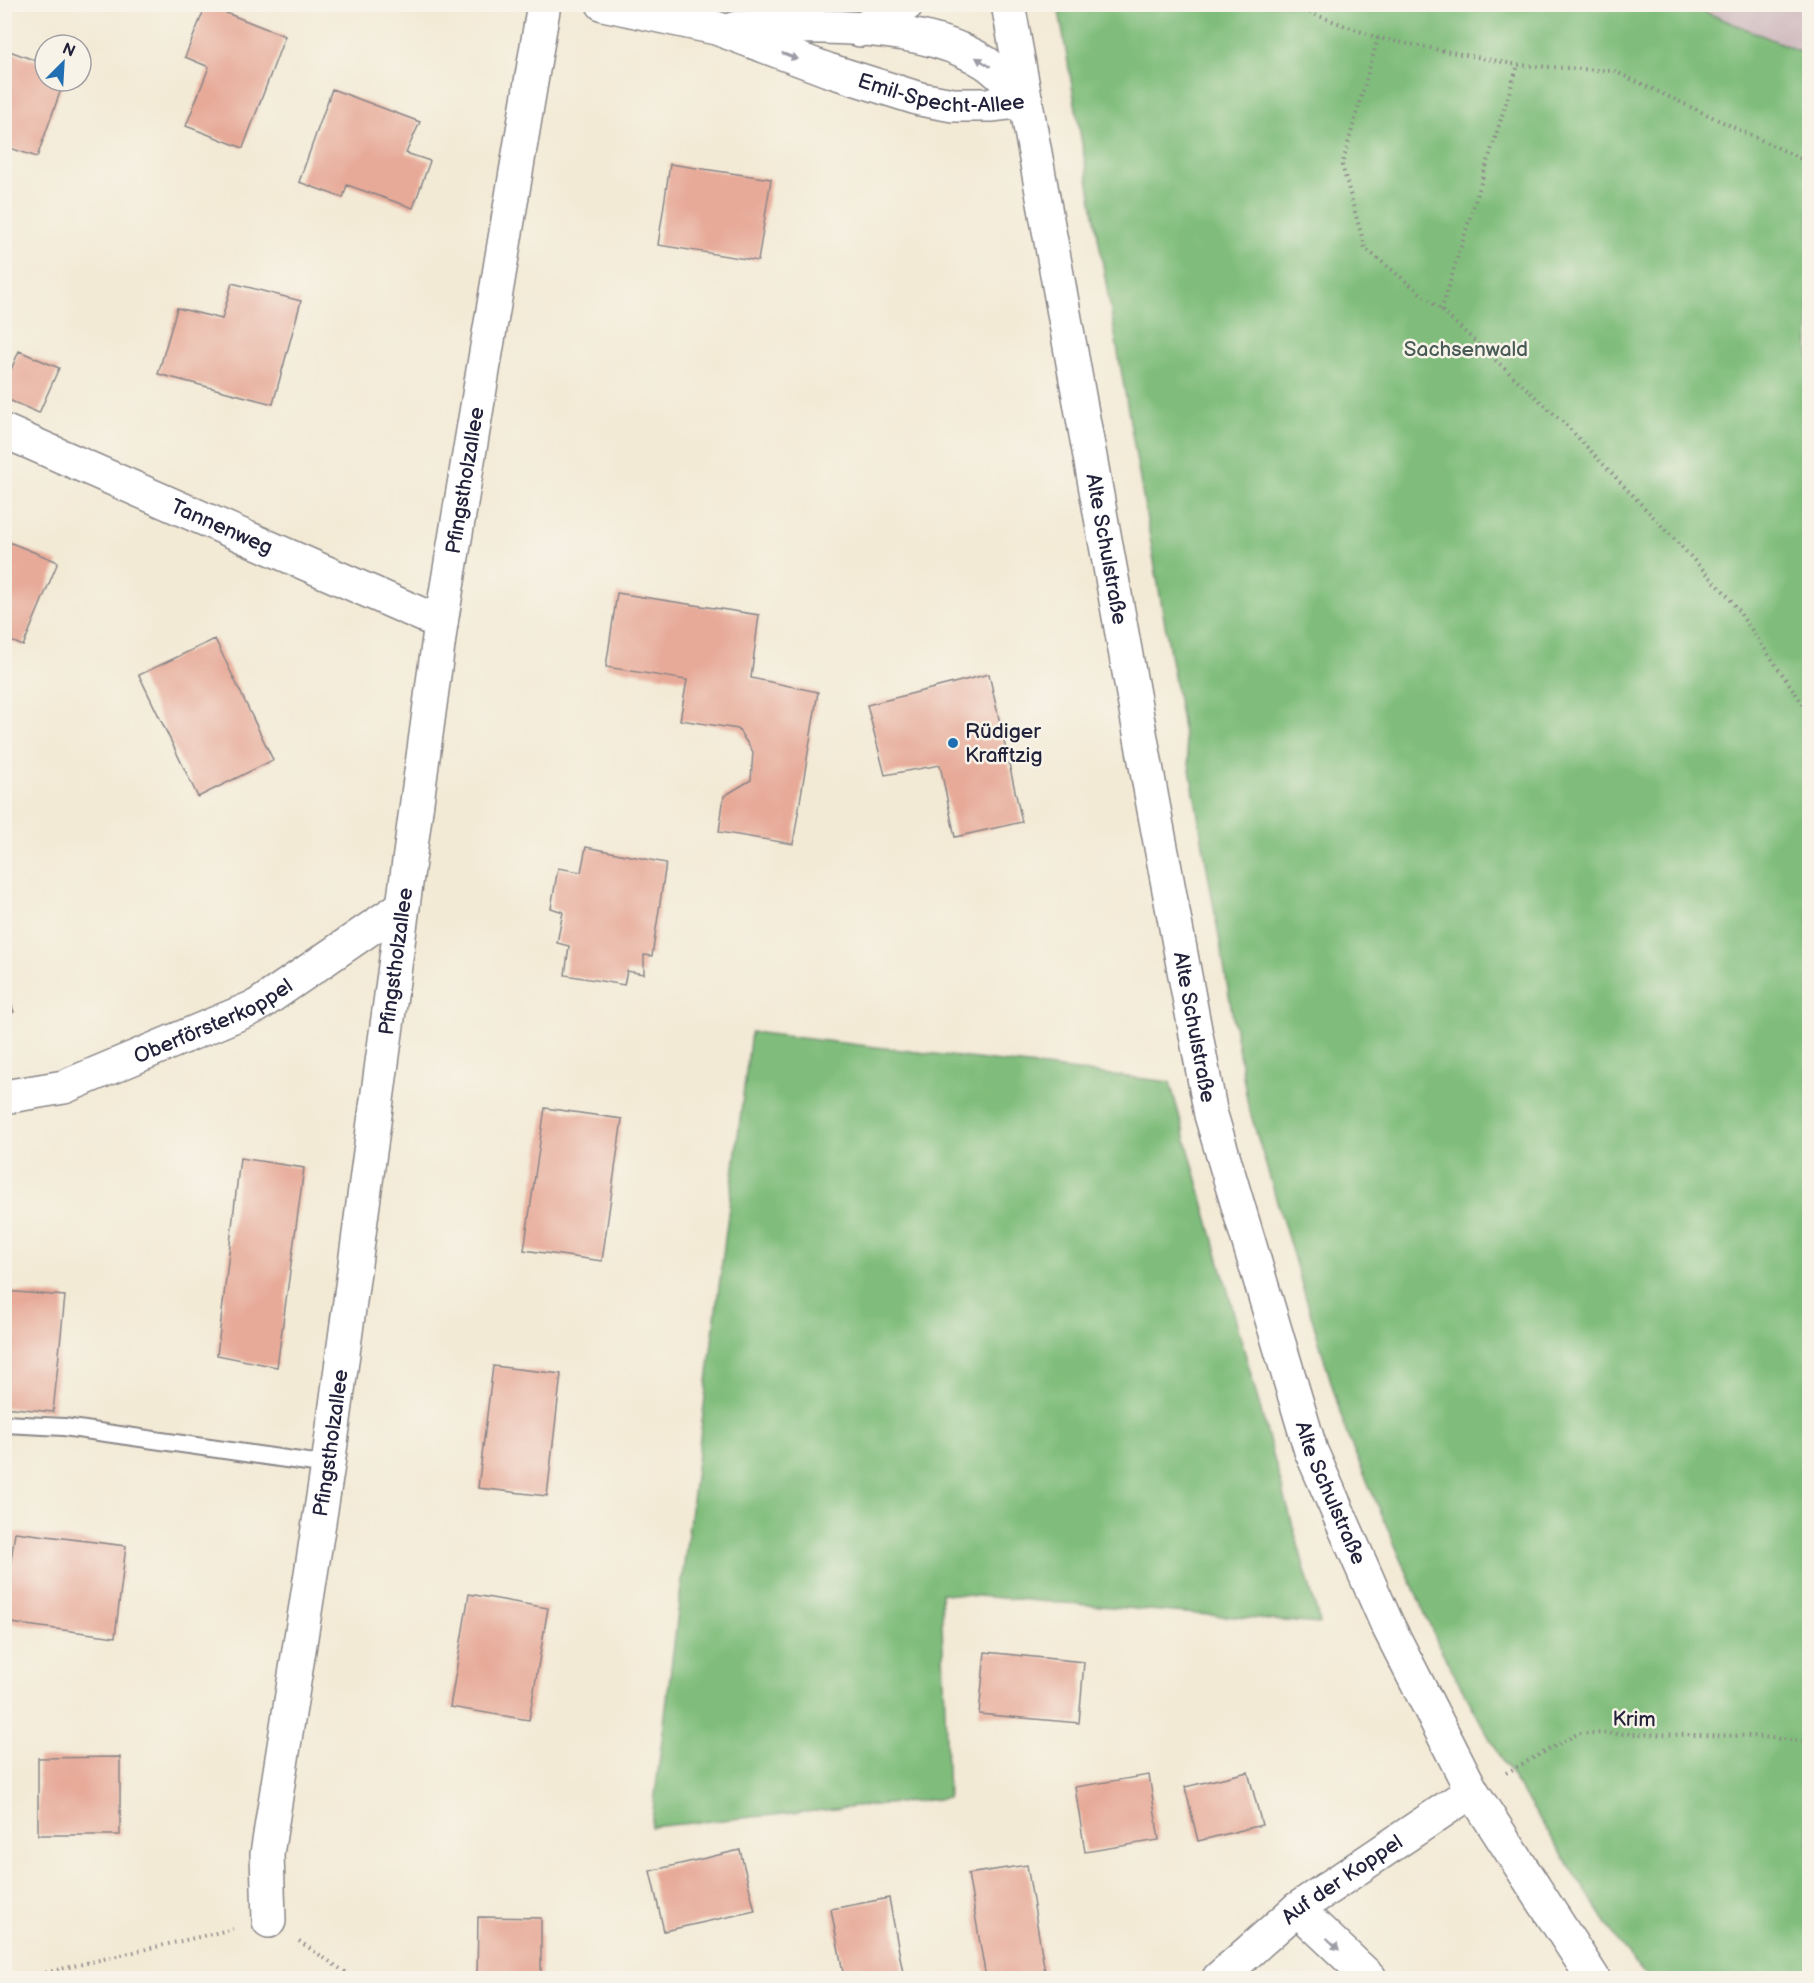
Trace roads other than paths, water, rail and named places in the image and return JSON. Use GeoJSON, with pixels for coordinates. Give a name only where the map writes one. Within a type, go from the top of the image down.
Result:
{"type":"FeatureCollection","features":[{"type":"Feature","properties":{"kind":"street","name":"Pfingstholzallee"},"geometry":{"type":"LineString","coordinates":[[268,1921],[267,1854],[328,1465],[441,623],[544,4]]}},
{"type":"Feature","properties":{"kind":"street","name":"Emil-Specht-Allee"},"geometry":{"type":"LineString","coordinates":[[603,4],[716,28],[839,73],[920,99],[953,105],[991,105],[1026,101]]}},
{"type":"Feature","properties":{"kind":"street"},"geometry":{"type":"LineString","coordinates":[[860,30],[907,4]]}},
{"type":"Feature","properties":{"kind":"street","name":"Alte Schulstraße"},"geometry":{"type":"LineString","coordinates":[[1008,4],[1211,1115],[1311,1451],[1387,1624],[1472,1791],[1593,1978]]}},
{"type":"Feature","properties":{"kind":"street","name":"Emil-Specht-Allee"},"geometry":{"type":"LineString","coordinates":[[716,28],[817,26],[931,39],[960,48],[987,63],[1026,101]]}},
{"type":"Feature","properties":{"kind":"street","name":"Tannenweg"},"geometry":{"type":"LineString","coordinates":[[4,431],[441,623]]}},
{"type":"Feature","properties":{"kind":"street","name":"Oberförsterkoppel"},"geometry":{"type":"LineString","coordinates":[[4,1097],[64,1087],[257,1006],[403,906]]}},
{"type":"Feature","properties":{"kind":"street","name":"Auf der Koppel"},"geometry":{"type":"LineString","coordinates":[[1219,1978],[1297,1909],[1472,1791]]}},
{"type":"Feature","properties":{"kind":"street"},"geometry":{"type":"LineString","coordinates":[[1297,1909],[1370,1978]]}},
{"type":"Feature","properties":{"kind":"lane"},"geometry":{"type":"LineString","coordinates":[[4,1424],[64,1427],[328,1465]]}},
{"type":"Feature","properties":{"kind":"railway"},"geometry":{"type":"LineString","coordinates":[[1799,4],[1810,9]]}},
{"type":"Feature","properties":{"kind":"place","name":"Rüdiger Krafftzig"},"geometry":{"type":"Point","coordinates":[953,743]}},
{"type":"Feature","properties":{"kind":"park label","name":"Sachsenwald"},"geometry":{"type":"Point","coordinates":[1466,349]}}]}
